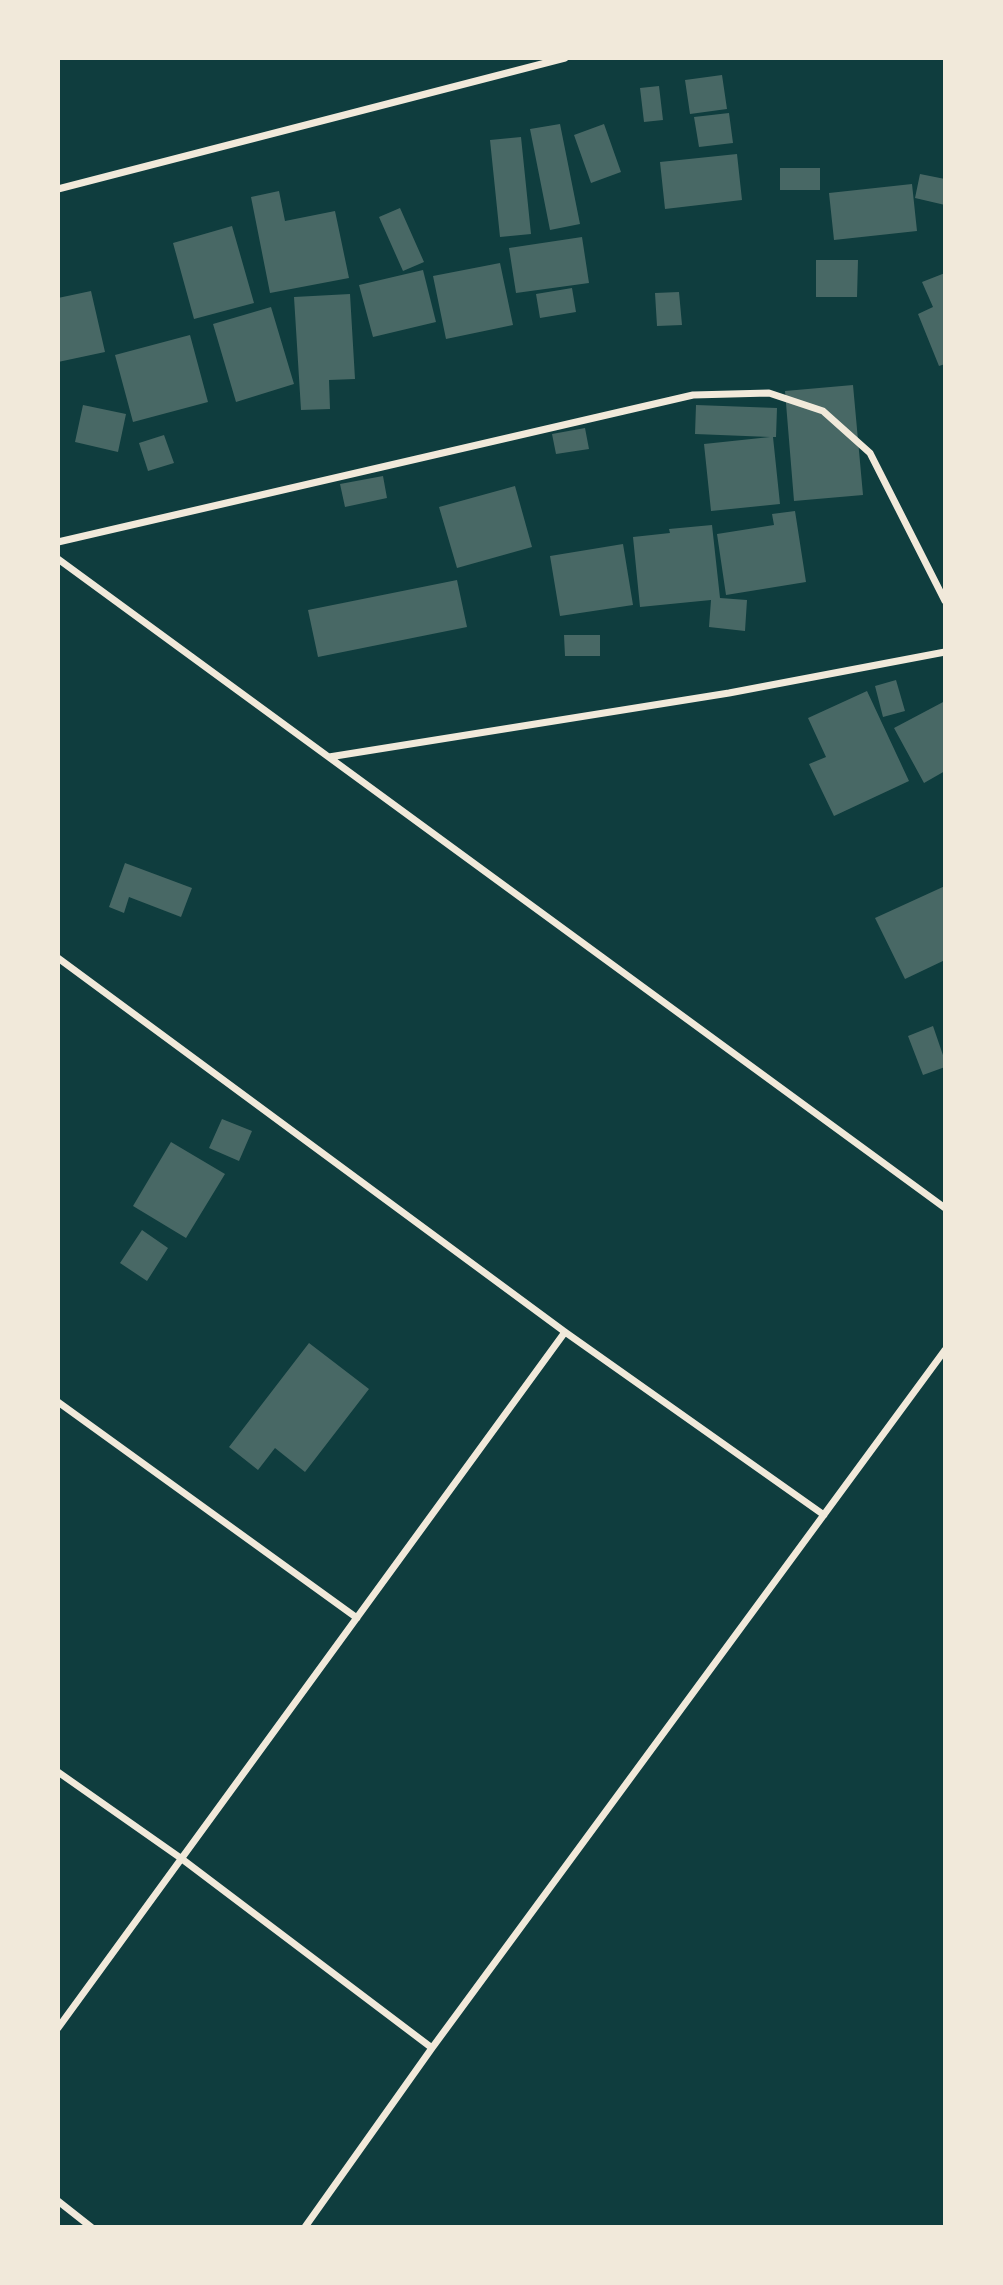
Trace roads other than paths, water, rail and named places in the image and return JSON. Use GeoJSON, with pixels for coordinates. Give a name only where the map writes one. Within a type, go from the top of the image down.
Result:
{"type":"FeatureCollection","features":[{"type":"Feature","properties":{"kind":"street"},"geometry":{"type":"LineString","coordinates":[[58,189],[565,58]]}},
{"type":"Feature","properties":{"kind":"street"},"geometry":{"type":"LineString","coordinates":[[58,542],[693,395],[769,393],[823,411],[870,453],[945,600]]}},
{"type":"Feature","properties":{"kind":"street"},"geometry":{"type":"LineString","coordinates":[[58,559],[945,1208]]}},
{"type":"Feature","properties":{"kind":"street"},"geometry":{"type":"LineString","coordinates":[[329,757],[729,693],[945,652]]}},
{"type":"Feature","properties":{"kind":"street"},"geometry":{"type":"LineString","coordinates":[[58,958],[565,1332],[824,1516]]}},
{"type":"Feature","properties":{"kind":"street"},"geometry":{"type":"LineString","coordinates":[[58,2028],[565,1332]]}},
{"type":"Feature","properties":{"kind":"street"},"geometry":{"type":"LineString","coordinates":[[305,2227],[432,2048],[945,1350]]}},
{"type":"Feature","properties":{"kind":"street"},"geometry":{"type":"LineString","coordinates":[[58,1402],[357,1618]]}},
{"type":"Feature","properties":{"kind":"street"},"geometry":{"type":"LineString","coordinates":[[58,1772],[182,1859],[432,2048]]}},
{"type":"Feature","properties":{"kind":"street"},"geometry":{"type":"LineString","coordinates":[[58,2201],[91,2227]]}}]}
